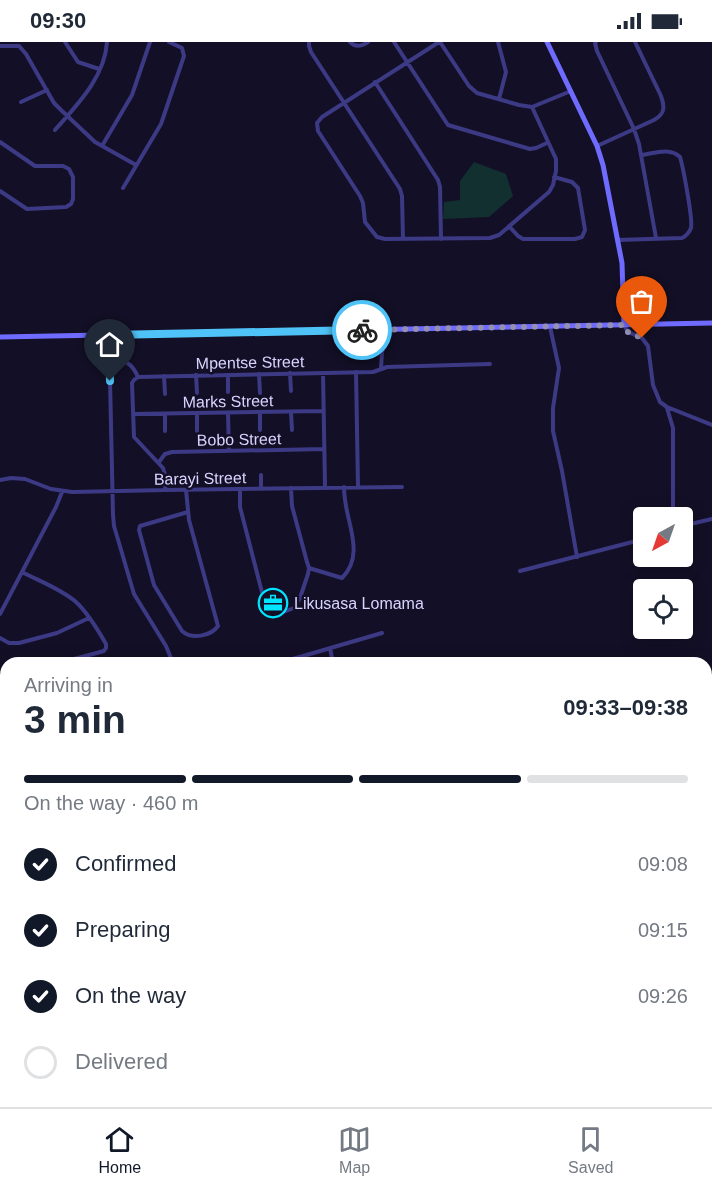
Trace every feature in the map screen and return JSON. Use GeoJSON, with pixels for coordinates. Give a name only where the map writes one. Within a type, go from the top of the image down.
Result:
{"type":"FeatureCollection","features":[{"type":"Feature","properties":{"kind":"street"},"geometry":{"type":"LineString","coordinates":[[65,42],[78,62],[99,69]]}},
{"type":"Feature","properties":{"kind":"street"},"geometry":{"type":"LineString","coordinates":[[55,130],[94,82],[106,52],[107,42]]}},
{"type":"Feature","properties":{"kind":"street"},"geometry":{"type":"LineString","coordinates":[[102,146],[132,95],[150,42]]}},
{"type":"Feature","properties":{"kind":"street"},"geometry":{"type":"LineString","coordinates":[[123,188],[163,120],[184,56],[182,48],[169,42]]}},
{"type":"Feature","properties":{"kind":"street"},"geometry":{"type":"LineString","coordinates":[[309,42],[311,52],[401,193],[403,239]]}},
{"type":"Feature","properties":{"kind":"street"},"geometry":{"type":"LineString","coordinates":[[350,42],[357,46],[368,42]]}},
{"type":"Feature","properties":{"kind":"street"},"geometry":{"type":"LineString","coordinates":[[394,42],[448,124],[530,149],[547,143]]}},
{"type":"Feature","properties":{"kind":"street"},"geometry":{"type":"LineString","coordinates":[[532,107],[556,161],[553,185],[549,192],[494,238],[385,239],[377,237],[365,222],[363,202],[360,196],[318,131],[317,123],[321,117],[439,42],[471,89],[477,93],[532,107],[571,91]]}},
{"type":"Feature","properties":{"kind":"street"},"geometry":{"type":"LineString","coordinates":[[498,42],[506,72],[499,99]]}},
{"type":"Feature","properties":{"kind":"street"},"geometry":{"type":"LineString","coordinates":[[548,42],[597,146],[605,172],[623,274],[624,325],[628,332],[642,338],[648,346],[653,386],[660,402],[712,425]]}},
{"type":"Feature","properties":{"kind":"street"},"geometry":{"type":"LineString","coordinates":[[596,42],[597,51],[634,129],[642,155],[657,238]]}},
{"type":"Feature","properties":{"kind":"street"},"geometry":{"type":"LineString","coordinates":[[597,146],[663,113],[661,96],[635,42]]}},
{"type":"Feature","properties":{"kind":"street"},"geometry":{"type":"LineString","coordinates":[[0,46],[20,44],[58,107],[102,146],[136,165]]}},
{"type":"Feature","properties":{"kind":"street"},"geometry":{"type":"LineString","coordinates":[[375,82],[438,180],[441,239]]}},
{"type":"Feature","properties":{"kind":"street"},"geometry":{"type":"LineString","coordinates":[[21,102],[47,90]]}},
{"type":"Feature","properties":{"kind":"street"},"geometry":{"type":"LineString","coordinates":[[0,142],[35,166],[63,166],[69,169],[73,177],[73,199],[66,207],[31,209],[0,191]]}},
{"type":"Feature","properties":{"kind":"street"},"geometry":{"type":"LineString","coordinates":[[617,240],[682,238],[688,233],[692,224],[678,154],[669,151],[642,155]]}},
{"type":"Feature","properties":{"kind":"street"},"geometry":{"type":"LineString","coordinates":[[510,226],[518,236],[527,240],[575,239],[584,235],[585,227],[578,186],[555,177]]}},
{"type":"Feature","properties":{"kind":"street"},"geometry":{"type":"LineString","coordinates":[[0,337],[712,324]]}},
{"type":"Feature","properties":{"kind":"street"},"geometry":{"type":"LineString","coordinates":[[550,327],[559,368],[553,408],[553,431],[577,556]]}},
{"type":"Feature","properties":{"kind":"street"},"geometry":{"type":"LineString","coordinates":[[381,369],[382,352],[392,330]]}},
{"type":"Feature","properties":{"kind":"street"},"geometry":{"type":"LineString","coordinates":[[109,335],[114,526],[137,602],[166,646],[171,657]]}},
{"type":"Feature","properties":{"kind":"street"},"geometry":{"type":"LineString","coordinates":[[110,359],[128,362],[138,377],[132,383],[134,437],[159,462],[166,473],[165,490]]}},
{"type":"Feature","properties":{"kind":"street","name":"Mpentse Street"},"geometry":{"type":"LineString","coordinates":[[138,377],[373,372],[388,367],[490,364]]}},
{"type":"Feature","properties":{"kind":"street"},"geometry":{"type":"LineString","coordinates":[[356,372],[358,487]]}},
{"type":"Feature","properties":{"kind":"street"},"geometry":{"type":"LineString","coordinates":[[290,373],[291,391]]}},
{"type":"Feature","properties":{"kind":"street"},"geometry":{"type":"LineString","coordinates":[[322,373],[325,487]]}},
{"type":"Feature","properties":{"kind":"street"},"geometry":{"type":"LineString","coordinates":[[259,374],[260,393]]}},
{"type":"Feature","properties":{"kind":"street"},"geometry":{"type":"LineString","coordinates":[[196,375],[197,393]]}},
{"type":"Feature","properties":{"kind":"street"},"geometry":{"type":"LineString","coordinates":[[228,375],[228,392]]}},
{"type":"Feature","properties":{"kind":"street"},"geometry":{"type":"LineString","coordinates":[[164,376],[165,394]]}},
{"type":"Feature","properties":{"kind":"street"},"geometry":{"type":"LineString","coordinates":[[667,407],[673,428],[673,507]]}},
{"type":"Feature","properties":{"kind":"street","name":"Marks Street"},"geometry":{"type":"LineString","coordinates":[[133,414],[323,411]]}},
{"type":"Feature","properties":{"kind":"street"},"geometry":{"type":"LineString","coordinates":[[260,412],[260,430]]}},
{"type":"Feature","properties":{"kind":"street"},"geometry":{"type":"LineString","coordinates":[[291,412],[292,430]]}},
{"type":"Feature","properties":{"kind":"street"},"geometry":{"type":"LineString","coordinates":[[197,413],[197,431]]}},
{"type":"Feature","properties":{"kind":"street"},"geometry":{"type":"LineString","coordinates":[[228,413],[229,451]]}},
{"type":"Feature","properties":{"kind":"street"},"geometry":{"type":"LineString","coordinates":[[165,414],[165,431]]}},
{"type":"Feature","properties":{"kind":"street","name":"Bobo Street"},"geometry":{"type":"LineString","coordinates":[[159,462],[165,454],[172,452],[324,449]]}},
{"type":"Feature","properties":{"kind":"street"},"geometry":{"type":"LineString","coordinates":[[261,475],[261,489]]}},
{"type":"Feature","properties":{"kind":"street","name":"Barayi Street"},"geometry":{"type":"LineString","coordinates":[[0,480],[25,479],[62,492],[402,487]]}},
{"type":"Feature","properties":{"kind":"street"},"geometry":{"type":"LineString","coordinates":[[309,568],[342,578],[350,567],[354,548],[344,487]]}},
{"type":"Feature","properties":{"kind":"street"},"geometry":{"type":"LineString","coordinates":[[240,489],[240,507],[265,604],[270,611],[278,614],[296,606],[309,568],[293,510],[291,488]]}},
{"type":"Feature","properties":{"kind":"street"},"geometry":{"type":"LineString","coordinates":[[186,490],[188,512],[218,626],[210,632],[193,637],[182,631],[154,585],[139,530],[140,526],[188,512]]}},
{"type":"Feature","properties":{"kind":"street"},"geometry":{"type":"LineString","coordinates":[[0,614],[62,492]]}},
{"type":"Feature","properties":{"kind":"street"},"geometry":{"type":"LineString","coordinates":[[693,523],[712,519]]}},
{"type":"Feature","properties":{"kind":"street"},"geometry":{"type":"LineString","coordinates":[[520,571],[633,542]]}},
{"type":"Feature","properties":{"kind":"street"},"geometry":{"type":"LineString","coordinates":[[22,572],[71,598],[89,618],[106,648],[104,651],[82,657]]}},
{"type":"Feature","properties":{"kind":"street"},"geometry":{"type":"LineString","coordinates":[[0,638],[19,643],[57,633],[89,618]]}},
{"type":"Feature","properties":{"kind":"street"},"geometry":{"type":"LineString","coordinates":[[299,657],[382,633]]}},
{"type":"Feature","properties":{"kind":"street"},"geometry":{"type":"LineString","coordinates":[[330,648],[332,657]]}},
{"type":"Feature","properties":{"kind":"green space"},"geometry":{"type":"Polygon","coordinates":[[[474,162],[506,174],[513,196],[489,217],[443,219],[444,202],[460,200],[460,181],[474,162]]]}},
{"type":"Feature","properties":{"kind":"way so far"},"geometry":{"type":"LineString","coordinates":[[362,330],[624,325],[628,332],[642,338]]}},
{"type":"Feature","properties":{"kind":"place","name":"Likusasa Lomama"},"geometry":{"type":"Point","coordinates":[273,603]}},
{"type":"Feature","properties":{"kind":"route"},"geometry":{"type":"LineString","coordinates":[[110,381],[109,335],[362,330]]}}]}
